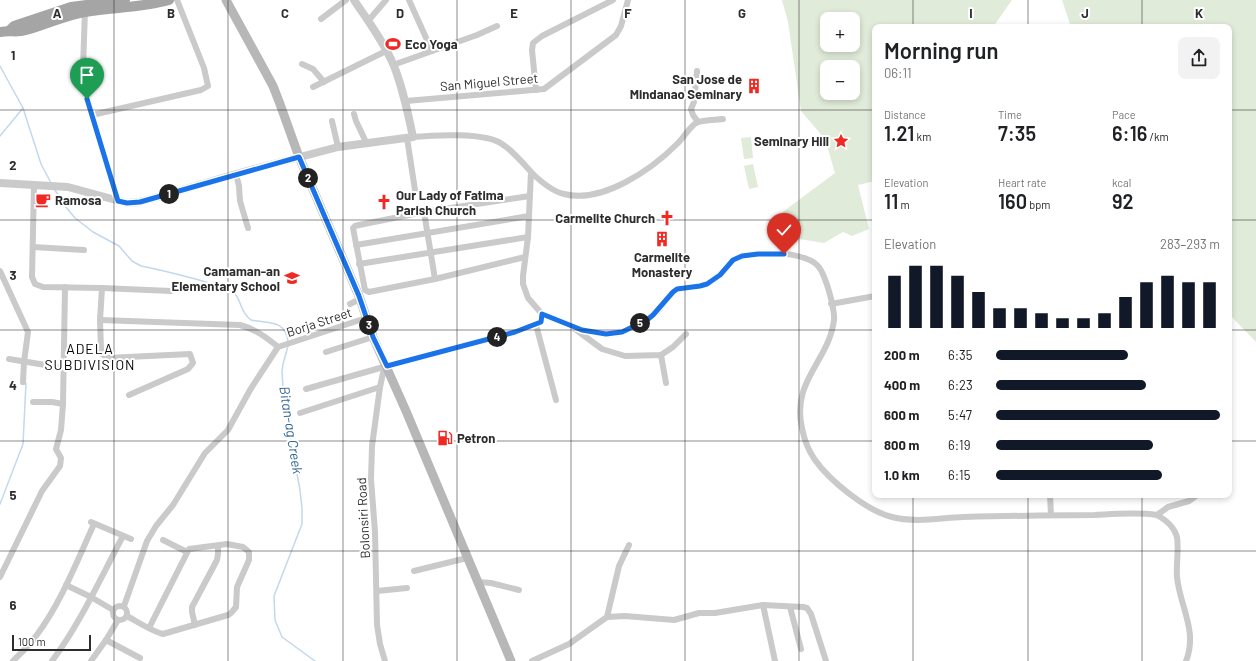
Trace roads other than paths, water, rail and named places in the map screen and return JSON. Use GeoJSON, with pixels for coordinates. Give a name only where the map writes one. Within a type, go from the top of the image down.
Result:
{"type":"FeatureCollection","features":[{"type":"Feature","properties":{"kind":"main road"},"geometry":{"type":"LineString","coordinates":[[0,32],[10,30],[16,33],[28,30],[72,15],[84,8],[125,0]]}},
{"type":"Feature","properties":{"kind":"main road"},"geometry":{"type":"LineString","coordinates":[[84,8],[154,4],[169,0]]}},
{"type":"Feature","properties":{"kind":"main road"},"geometry":{"type":"LineString","coordinates":[[226,0],[273,86],[299,157],[359,296],[385,369],[511,661]]}},
{"type":"Feature","properties":{"kind":"street"},"geometry":{"type":"LineString","coordinates":[[92,115],[201,90],[208,86],[204,68],[177,0]]}},
{"type":"Feature","properties":{"kind":"street"},"geometry":{"type":"LineString","coordinates":[[321,19],[346,0]]}},
{"type":"Feature","properties":{"kind":"street"},"geometry":{"type":"LineString","coordinates":[[354,0],[386,51],[393,65],[406,101],[415,190]]}},
{"type":"Feature","properties":{"kind":"street"},"geometry":{"type":"LineString","coordinates":[[368,21],[386,0]]}},
{"type":"Feature","properties":{"kind":"street"},"geometry":{"type":"LineString","coordinates":[[409,0],[432,51]]}},
{"type":"Feature","properties":{"kind":"street"},"geometry":{"type":"LineString","coordinates":[[536,90],[532,50],[533,43],[542,36],[613,0]]}},
{"type":"Feature","properties":{"kind":"street","name":"San Miguel Street"},"geometry":{"type":"LineString","coordinates":[[406,101],[544,89],[616,35],[621,26],[628,0]]}},
{"type":"Feature","properties":{"kind":"street"},"geometry":{"type":"LineString","coordinates":[[84,8],[84,79],[87,99],[118,201]]}},
{"type":"Feature","properties":{"kind":"street"},"geometry":{"type":"LineString","coordinates":[[393,65],[497,26]]}},
{"type":"Feature","properties":{"kind":"street"},"geometry":{"type":"LineString","coordinates":[[313,87],[386,51]]}},
{"type":"Feature","properties":{"kind":"street"},"geometry":{"type":"LineString","coordinates":[[302,64],[313,69],[324,82]]}},
{"type":"Feature","properties":{"kind":"street"},"geometry":{"type":"LineString","coordinates":[[697,71],[694,102],[691,109],[698,122]]}},
{"type":"Feature","properties":{"kind":"street"},"geometry":{"type":"LineString","coordinates":[[354,114],[366,142]]}},
{"type":"Feature","properties":{"kind":"street"},"geometry":{"type":"LineString","coordinates":[[0,183],[34,184],[75,188],[127,203],[140,202],[236,174],[338,147],[410,137],[446,135],[497,140],[510,150],[544,184],[562,194],[582,196],[601,193],[645,171],[678,144],[694,124],[698,122],[723,119]]}},
{"type":"Feature","properties":{"kind":"street"},"geometry":{"type":"LineString","coordinates":[[332,121],[338,147]]}},
{"type":"Feature","properties":{"kind":"street"},"geometry":{"type":"LineString","coordinates":[[531,172],[528,237],[523,276],[525,291],[532,304],[542,314],[582,330],[606,334],[622,332],[647,320],[677,289],[707,284],[720,275],[733,260],[742,256],[784,254],[804,257],[811,260],[822,270],[828,288],[834,318],[830,336],[801,394],[800,420],[804,438],[814,458],[830,478],[862,502],[880,513],[906,520],[1051,515],[1157,515],[1170,523],[1177,538],[1177,578],[1189,624],[1191,641],[1186,661]]}},
{"type":"Feature","properties":{"kind":"street"},"geometry":{"type":"LineString","coordinates":[[236,174],[239,186],[240,201],[248,228]]}},
{"type":"Feature","properties":{"kind":"street"},"geometry":{"type":"LineString","coordinates":[[34,184],[32,278],[35,284],[43,287],[90,287],[171,291]]}},
{"type":"Feature","properties":{"kind":"street"},"geometry":{"type":"LineString","coordinates":[[525,256],[435,279],[369,292],[365,290],[353,228],[354,226],[424,212],[530,196]]}},
{"type":"Feature","properties":{"kind":"street"},"geometry":{"type":"LineString","coordinates":[[424,212],[435,279]]}},
{"type":"Feature","properties":{"kind":"street"},"geometry":{"type":"LineString","coordinates":[[356,245],[529,216]]}},
{"type":"Feature","properties":{"kind":"street"},"geometry":{"type":"LineString","coordinates":[[359,264],[528,237]]}},
{"type":"Feature","properties":{"kind":"street"},"geometry":{"type":"LineString","coordinates":[[33,247],[84,250]]}},
{"type":"Feature","properties":{"kind":"street"},"geometry":{"type":"LineString","coordinates":[[0,271],[28,332],[23,382]]}},
{"type":"Feature","properties":{"kind":"street"},"geometry":{"type":"LineString","coordinates":[[0,577],[42,491],[60,466],[60,458],[56,449],[61,430],[63,404],[66,287]]}},
{"type":"Feature","properties":{"kind":"street"},"geometry":{"type":"LineString","coordinates":[[102,288],[100,320],[101,350],[102,354],[107,358],[192,354],[193,363],[188,369],[129,395]]}},
{"type":"Feature","properties":{"kind":"street"},"geometry":{"type":"LineString","coordinates":[[350,304],[358,300],[359,296]]}},
{"type":"Feature","properties":{"kind":"street"},"geometry":{"type":"LineString","coordinates":[[831,304],[872,297]]}},
{"type":"Feature","properties":{"kind":"street"},"geometry":{"type":"LineString","coordinates":[[306,389],[385,369],[515,332],[541,322],[542,314]]}},
{"type":"Feature","properties":{"kind":"street","name":"Borja Street"},"geometry":{"type":"LineString","coordinates":[[281,346],[366,318]]}},
{"type":"Feature","properties":{"kind":"street"},"geometry":{"type":"LineString","coordinates":[[100,320],[240,325],[249,327],[263,334],[281,346],[250,390],[228,430],[205,453],[173,505],[156,526],[147,541],[124,606]]}},
{"type":"Feature","properties":{"kind":"street"},"geometry":{"type":"LineString","coordinates":[[536,325],[556,400]]}},
{"type":"Feature","properties":{"kind":"street"},"geometry":{"type":"LineString","coordinates":[[572,326],[594,344],[609,352],[625,356],[661,355],[673,347],[686,334]]}},
{"type":"Feature","properties":{"kind":"street"},"geometry":{"type":"LineString","coordinates":[[326,352],[373,337]]}},
{"type":"Feature","properties":{"kind":"street"},"geometry":{"type":"LineString","coordinates":[[661,355],[666,383]]}},
{"type":"Feature","properties":{"kind":"street"},"geometry":{"type":"LineString","coordinates":[[9,359],[64,368]]}},
{"type":"Feature","properties":{"kind":"street","name":"Bolonsiri Road"},"geometry":{"type":"LineString","coordinates":[[385,369],[380,387],[371,460],[371,487],[375,532],[377,625],[385,661]]}},
{"type":"Feature","properties":{"kind":"street"},"geometry":{"type":"LineString","coordinates":[[300,413],[380,387]]}},
{"type":"Feature","properties":{"kind":"street"},"geometry":{"type":"LineString","coordinates":[[33,402],[52,402],[63,404]]}},
{"type":"Feature","properties":{"kind":"street"},"geometry":{"type":"LineString","coordinates":[[1050,498],[1051,515]]}},
{"type":"Feature","properties":{"kind":"street"},"geometry":{"type":"LineString","coordinates":[[1157,515],[1168,507],[1189,501],[1193,498]]}},
{"type":"Feature","properties":{"kind":"street"},"geometry":{"type":"LineString","coordinates":[[13,661],[36,637],[66,585],[92,523],[131,539]]}},
{"type":"Feature","properties":{"kind":"street"},"geometry":{"type":"LineString","coordinates":[[52,661],[59,652],[91,597],[123,536]]}},
{"type":"Feature","properties":{"kind":"street"},"geometry":{"type":"LineString","coordinates":[[164,540],[187,552]]}},
{"type":"Feature","properties":{"kind":"street"},"geometry":{"type":"LineString","coordinates":[[127,616],[149,628],[161,634],[167,634],[228,615],[236,607],[237,587],[249,560],[249,552],[244,547],[232,544],[192,548],[187,552],[149,628]]}},
{"type":"Feature","properties":{"kind":"street"},"geometry":{"type":"LineString","coordinates":[[607,617],[619,566],[629,545]]}},
{"type":"Feature","properties":{"kind":"street"},"geometry":{"type":"LineString","coordinates":[[195,625],[192,607],[217,560],[218,546]]}},
{"type":"Feature","properties":{"kind":"street"},"geometry":{"type":"LineString","coordinates":[[414,571],[467,558]]}},
{"type":"Feature","properties":{"kind":"street"},"geometry":{"type":"LineString","coordinates":[[478,582],[491,583],[519,590]]}},
{"type":"Feature","properties":{"kind":"street"},"geometry":{"type":"LineString","coordinates":[[66,585],[113,610]]}},
{"type":"Feature","properties":{"kind":"street"},"geometry":{"type":"LineString","coordinates":[[377,591],[407,588]]}},
{"type":"Feature","properties":{"kind":"street"},"geometry":{"type":"LineString","coordinates":[[763,604],[775,661]]}},
{"type":"Feature","properties":{"kind":"street"},"geometry":{"type":"LineString","coordinates":[[532,661],[569,644],[607,617],[625,616],[674,620],[699,614],[715,613],[763,604],[808,608],[826,661]]}},
{"type":"Feature","properties":{"kind":"street"},"geometry":{"type":"LineString","coordinates":[[113,610],[116,607],[124,606]]}},
{"type":"Feature","properties":{"kind":"street"},"geometry":{"type":"LineString","coordinates":[[118,620],[123,620],[127,616],[127,610],[124,606]]}},
{"type":"Feature","properties":{"kind":"street"},"geometry":{"type":"LineString","coordinates":[[790,607],[801,648]]}},
{"type":"Feature","properties":{"kind":"street"},"geometry":{"type":"LineString","coordinates":[[113,610],[113,615],[118,620]]}},
{"type":"Feature","properties":{"kind":"street"},"geometry":{"type":"LineString","coordinates":[[91,661],[118,620]]}},
{"type":"Feature","properties":{"kind":"street"},"geometry":{"type":"LineString","coordinates":[[106,640],[140,658]]}},
{"type":"Feature","properties":{"kind":"waterway","name":"Bitan-ag Creek"},"geometry":{"type":"LineString","coordinates":[[0,66],[23,108],[41,164],[51,183]]}},
{"type":"Feature","properties":{"kind":"waterway"},"geometry":{"type":"LineString","coordinates":[[0,136],[23,108]]}},
{"type":"Feature","properties":{"kind":"waterway","name":"Bitan-ag Creek"},"geometry":{"type":"LineString","coordinates":[[55,190],[75,218],[93,232],[119,246],[132,261],[141,266],[191,278],[229,290],[235,294],[247,317],[251,320],[280,326],[284,329],[288,342]]}},
{"type":"Feature","properties":{"kind":"waterway","name":"Bitan-ag Creek"},"geometry":{"type":"LineString","coordinates":[[288,346],[282,372],[284,404],[300,490],[302,524],[274,596],[275,620],[282,637],[315,661]]}},
{"type":"Feature","properties":{"kind":"waterway"},"geometry":{"type":"LineString","coordinates":[[0,504],[23,444],[26,383]]}},
{"type":"Feature","properties":{"kind":"place","name":"Eco Yoga"},"geometry":{"type":"Point","coordinates":[393,44]}},
{"type":"Feature","properties":{"kind":"place","name":"San Jose de Mindanao Seminary"},"geometry":{"type":"Point","coordinates":[754,86]}},
{"type":"Feature","properties":{"kind":"place","name":"Seminary Hill"},"geometry":{"type":"Point","coordinates":[841,141]}},
{"type":"Feature","properties":{"kind":"place","name":"Ramosa"},"geometry":{"type":"Point","coordinates":[43,200]}},
{"type":"Feature","properties":{"kind":"place","name":"Our Lady of Fatima Parish Church"},"geometry":{"type":"Point","coordinates":[384,202]}},
{"type":"Feature","properties":{"kind":"place","name":"Carmelite Church"},"geometry":{"type":"Point","coordinates":[667,218]}},
{"type":"Feature","properties":{"kind":"place","name":"Carmelite Monastery"},"geometry":{"type":"Point","coordinates":[662,239]}},
{"type":"Feature","properties":{"kind":"place","name":"Camaman-an Elementary School"},"geometry":{"type":"Point","coordinates":[292,278]}},
{"type":"Feature","properties":{"kind":"place","name":"Petron"},"geometry":{"type":"Point","coordinates":[445,438]}},
{"type":"Feature","properties":{"kind":"district","name":"ADELA SUBDIVISION"},"geometry":{"type":"Point","coordinates":[90,358]}}]}
